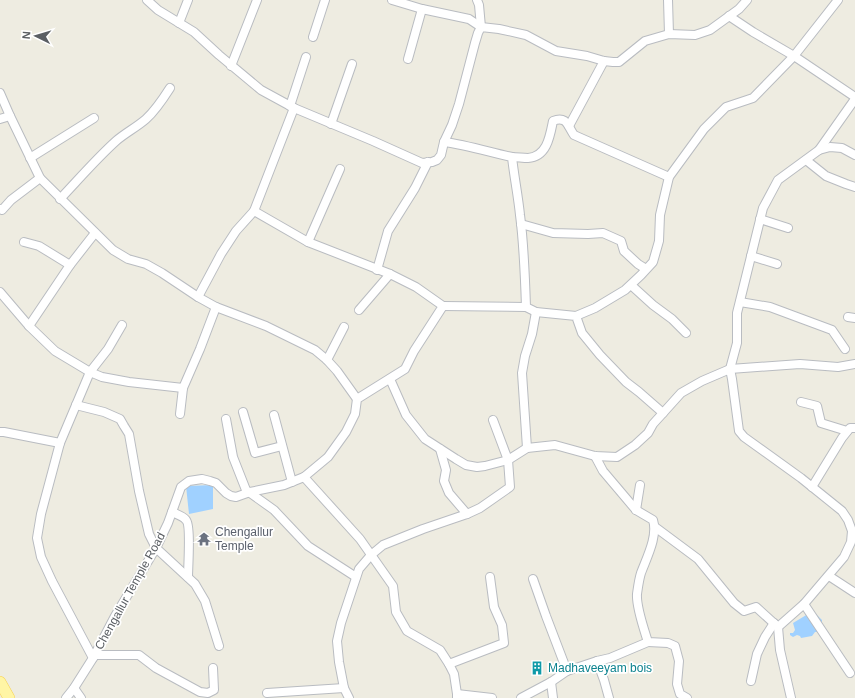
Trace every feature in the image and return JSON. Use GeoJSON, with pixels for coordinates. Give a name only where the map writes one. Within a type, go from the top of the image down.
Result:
{"type":"FeatureCollection","features":[{"type":"Feature","properties":{"kind":"main road"},"geometry":{"type":"LineString","coordinates":[[0,682],[9,698]]}},
{"type":"Feature","properties":{"kind":"street"},"geometry":{"type":"LineString","coordinates":[[147,0],[158,10],[194,32],[231,66],[261,90],[292,107],[422,163],[437,160],[441,155],[444,142],[452,125],[476,38],[482,27],[477,0]]}},
{"type":"Feature","properties":{"kind":"street"},"geometry":{"type":"LineString","coordinates":[[179,23],[188,0]]}},
{"type":"Feature","properties":{"kind":"street"},"geometry":{"type":"LineString","coordinates":[[231,66],[257,0]]}},
{"type":"Feature","properties":{"kind":"street"},"geometry":{"type":"LineString","coordinates":[[313,37],[325,0]]}},
{"type":"Feature","properties":{"kind":"street"},"geometry":{"type":"LineString","coordinates":[[392,0],[422,9],[469,19],[482,27],[526,35],[556,51],[613,62],[619,62],[644,41],[669,34],[695,35],[710,30],[739,10],[747,0]]}},
{"type":"Feature","properties":{"kind":"street"},"geometry":{"type":"LineString","coordinates":[[668,0],[669,34]]}},
{"type":"Feature","properties":{"kind":"street"},"geometry":{"type":"LineString","coordinates":[[254,211],[308,242],[390,274],[416,287],[443,306],[526,307],[536,312],[576,316],[596,308],[625,290],[653,262],[659,241],[660,215],[669,177],[704,129],[726,107],[753,98],[794,56],[838,0]]}},
{"type":"Feature","properties":{"kind":"street"},"geometry":{"type":"LineString","coordinates":[[408,59],[422,9]]}},
{"type":"Feature","properties":{"kind":"street"},"geometry":{"type":"LineString","coordinates":[[729,16],[794,56],[855,98],[819,150],[778,180],[763,208],[737,313],[737,343],[730,369],[739,431],[744,437],[842,511],[854,531],[844,557],[829,576],[804,604],[776,625],[765,637],[757,654],[751,681]]}},
{"type":"Feature","properties":{"kind":"street"},"geometry":{"type":"LineString","coordinates":[[198,297],[236,231],[254,211],[292,107],[306,57]]}},
{"type":"Feature","properties":{"kind":"street"},"geometry":{"type":"LineString","coordinates":[[568,126],[604,61]]}},
{"type":"Feature","properties":{"kind":"street"},"geometry":{"type":"LineString","coordinates":[[331,124],[352,64]]}},
{"type":"Feature","properties":{"kind":"street"},"geometry":{"type":"LineString","coordinates":[[60,199],[117,140],[145,120],[154,111],[170,88]]}},
{"type":"Feature","properties":{"kind":"street"},"geometry":{"type":"LineString","coordinates":[[0,93],[40,178],[113,250],[128,259],[146,264],[216,307],[266,326],[315,350],[337,371],[357,399],[355,414],[346,432],[328,457],[304,477],[284,485],[250,492]]}},
{"type":"Feature","properties":{"kind":"street"},"geometry":{"type":"LineString","coordinates":[[0,119],[10,116]]}},
{"type":"Feature","properties":{"kind":"street"},"geometry":{"type":"LineString","coordinates":[[30,158],[94,118]]}},
{"type":"Feature","properties":{"kind":"street"},"geometry":{"type":"LineString","coordinates":[[444,142],[462,144],[486,151],[530,158],[538,155],[544,150],[549,139],[553,121],[563,119],[567,122],[574,135],[669,177]]}},
{"type":"Feature","properties":{"kind":"street"},"geometry":{"type":"LineString","coordinates":[[819,150],[830,147],[842,148],[855,155]]}},
{"type":"Feature","properties":{"kind":"street"},"geometry":{"type":"LineString","coordinates":[[512,156],[521,224],[526,307]]}},
{"type":"Feature","properties":{"kind":"street"},"geometry":{"type":"LineString","coordinates":[[806,160],[826,176],[855,187]]}},
{"type":"Feature","properties":{"kind":"street"},"geometry":{"type":"LineString","coordinates":[[377,270],[388,231],[415,188],[428,162]]}},
{"type":"Feature","properties":{"kind":"street"},"geometry":{"type":"LineString","coordinates":[[308,242],[340,169]]}},
{"type":"Feature","properties":{"kind":"street"},"geometry":{"type":"LineString","coordinates":[[0,209],[2,210],[11,200],[40,178]]}},
{"type":"Feature","properties":{"kind":"street"},"geometry":{"type":"LineString","coordinates":[[760,219],[788,228]]}},
{"type":"Feature","properties":{"kind":"street"},"geometry":{"type":"LineString","coordinates":[[521,224],[553,232],[588,234],[603,233],[621,241],[624,251],[646,269]]}},
{"type":"Feature","properties":{"kind":"street"},"geometry":{"type":"LineString","coordinates":[[29,326],[70,265],[95,233]]}},
{"type":"Feature","properties":{"kind":"street"},"geometry":{"type":"LineString","coordinates":[[24,242],[39,246],[70,265]]}},
{"type":"Feature","properties":{"kind":"street"},"geometry":{"type":"LineString","coordinates":[[751,256],[777,264]]}},
{"type":"Feature","properties":{"kind":"street"},"geometry":{"type":"LineString","coordinates":[[359,310],[390,274]]}},
{"type":"Feature","properties":{"kind":"street"},"geometry":{"type":"LineString","coordinates":[[630,285],[652,305],[672,319],[686,333]]}},
{"type":"Feature","properties":{"kind":"street"},"geometry":{"type":"LineString","coordinates":[[0,292],[29,326],[55,351],[90,372],[102,377],[128,382],[183,388]]}},
{"type":"Feature","properties":{"kind":"street"},"geometry":{"type":"LineString","coordinates":[[740,302],[770,308],[832,330],[845,348]]}},
{"type":"Feature","properties":{"kind":"street"},"geometry":{"type":"LineString","coordinates":[[357,399],[405,369],[414,351],[443,306]]}},
{"type":"Feature","properties":{"kind":"street"},"geometry":{"type":"LineString","coordinates":[[180,414],[183,388],[216,307]]}},
{"type":"Feature","properties":{"kind":"street"},"geometry":{"type":"LineString","coordinates":[[527,448],[522,373],[536,312]]}},
{"type":"Feature","properties":{"kind":"street"},"geometry":{"type":"LineString","coordinates":[[576,316],[582,333],[600,355],[626,382],[664,413]]}},
{"type":"Feature","properties":{"kind":"street"},"geometry":{"type":"LineString","coordinates":[[122,325],[108,349],[90,372],[60,443],[41,514],[37,538],[41,557],[52,581],[94,656],[139,655],[156,668],[200,692],[208,693],[214,690],[212,668]]}},
{"type":"Feature","properties":{"kind":"street"},"geometry":{"type":"LineString","coordinates":[[327,360],[344,327]]}},
{"type":"Feature","properties":{"kind":"street"},"geometry":{"type":"LineString","coordinates":[[390,379],[406,415],[425,439],[466,465],[477,467],[508,460],[527,448],[555,445],[595,456],[617,456],[635,445],[648,433],[653,424],[681,393],[702,381],[730,369],[800,364],[838,367],[855,364]]}},
{"type":"Feature","properties":{"kind":"street"},"geometry":{"type":"LineString","coordinates":[[801,402],[817,406],[821,424],[847,432]]}},
{"type":"Feature","properties":{"kind":"street"},"geometry":{"type":"LineString","coordinates":[[76,405],[104,412],[120,419],[129,434],[139,491],[149,534],[156,548],[195,584],[205,601],[219,646]]}},
{"type":"Feature","properties":{"kind":"street"},"geometry":{"type":"LineString","coordinates":[[243,412],[255,453],[282,446]]}},
{"type":"Feature","properties":{"kind":"street"},"geometry":{"type":"LineString","coordinates":[[274,415],[292,482]]}},
{"type":"Feature","properties":{"kind":"street"},"geometry":{"type":"LineString","coordinates":[[226,418],[233,457],[246,490],[274,510],[308,546],[356,577]]}},
{"type":"Feature","properties":{"kind":"street"},"geometry":{"type":"LineString","coordinates":[[349,698],[344,688],[337,641],[341,623],[359,569],[371,555],[383,545],[467,514],[480,508],[510,487],[508,460],[493,420]]}},
{"type":"Feature","properties":{"kind":"street"},"geometry":{"type":"LineString","coordinates":[[812,487],[847,432],[850,428],[855,428]]}},
{"type":"Feature","properties":{"kind":"street"},"geometry":{"type":"LineString","coordinates":[[0,432],[60,443]]}},
{"type":"Feature","properties":{"kind":"street"},"geometry":{"type":"LineString","coordinates":[[440,449],[446,470],[444,481],[449,493],[467,514]]}},
{"type":"Feature","properties":{"kind":"street"},"geometry":{"type":"LineString","coordinates":[[595,456],[603,471],[636,510],[653,520],[655,527],[649,554],[641,573],[637,596],[640,616],[648,642]]}},
{"type":"Feature","properties":{"kind":"street"},"geometry":{"type":"LineString","coordinates":[[304,477],[360,539],[393,586],[396,612],[407,631],[440,650],[454,674],[457,696],[492,698]]}},
{"type":"Feature","properties":{"kind":"street","name":"Chengallur Temple Road"},"geometry":{"type":"LineString","coordinates":[[66,698],[94,656],[115,616],[156,548],[168,523],[181,487],[189,481],[202,479],[216,484],[231,496],[236,498],[250,492]]}},
{"type":"Feature","properties":{"kind":"street"},"geometry":{"type":"LineString","coordinates":[[636,510],[640,485]]}},
{"type":"Feature","properties":{"kind":"street"},"geometry":{"type":"LineString","coordinates":[[172,512],[186,520],[188,524],[188,577]]}},
{"type":"Feature","properties":{"kind":"street"},"geometry":{"type":"LineString","coordinates":[[655,527],[698,559],[734,603],[744,611],[756,606],[776,625],[791,698]]}},
{"type":"Feature","properties":{"kind":"street"},"geometry":{"type":"LineString","coordinates":[[829,576],[855,593]]}},
{"type":"Feature","properties":{"kind":"street"},"geometry":{"type":"LineString","coordinates":[[449,664],[504,643],[502,626],[494,607],[490,577]]}},
{"type":"Feature","properties":{"kind":"street"},"geometry":{"type":"LineString","coordinates":[[533,579],[567,671]]}},
{"type":"Feature","properties":{"kind":"street"},"geometry":{"type":"LineString","coordinates":[[804,604],[850,673]]}},
{"type":"Feature","properties":{"kind":"street"},"geometry":{"type":"LineString","coordinates":[[521,698],[551,682],[567,671],[610,658],[648,642],[668,643],[675,646],[679,661],[677,684],[680,694],[686,698]]}},
{"type":"Feature","properties":{"kind":"street"},"geometry":{"type":"LineString","coordinates":[[597,661],[609,698]]}},
{"type":"Feature","properties":{"kind":"street"},"geometry":{"type":"LineString","coordinates":[[551,682],[553,698]]}},
{"type":"Feature","properties":{"kind":"street"},"geometry":{"type":"LineString","coordinates":[[74,688],[81,698]]}},
{"type":"Feature","properties":{"kind":"street"},"geometry":{"type":"LineString","coordinates":[[267,693],[344,688]]}},
{"type":"Feature","properties":{"kind":"water"},"geometry":{"type":"Polygon","coordinates":[[[213,485],[213,509],[189,514],[186,486],[213,485]]]}},
{"type":"Feature","properties":{"kind":"water"},"geometry":{"type":"Polygon","coordinates":[[[815,613],[822,620],[819,632],[815,632],[812,636],[801,638],[797,635],[793,637],[790,635],[790,633],[793,633],[795,630],[793,623],[808,614],[815,613]]]}},
{"type":"Feature","properties":{"kind":"place","name":"Chengallur Temple"},"geometry":{"type":"Point","coordinates":[204,539]}},
{"type":"Feature","properties":{"kind":"place","name":"Madhaveeyam bois"},"geometry":{"type":"Point","coordinates":[537,668]}}]}
